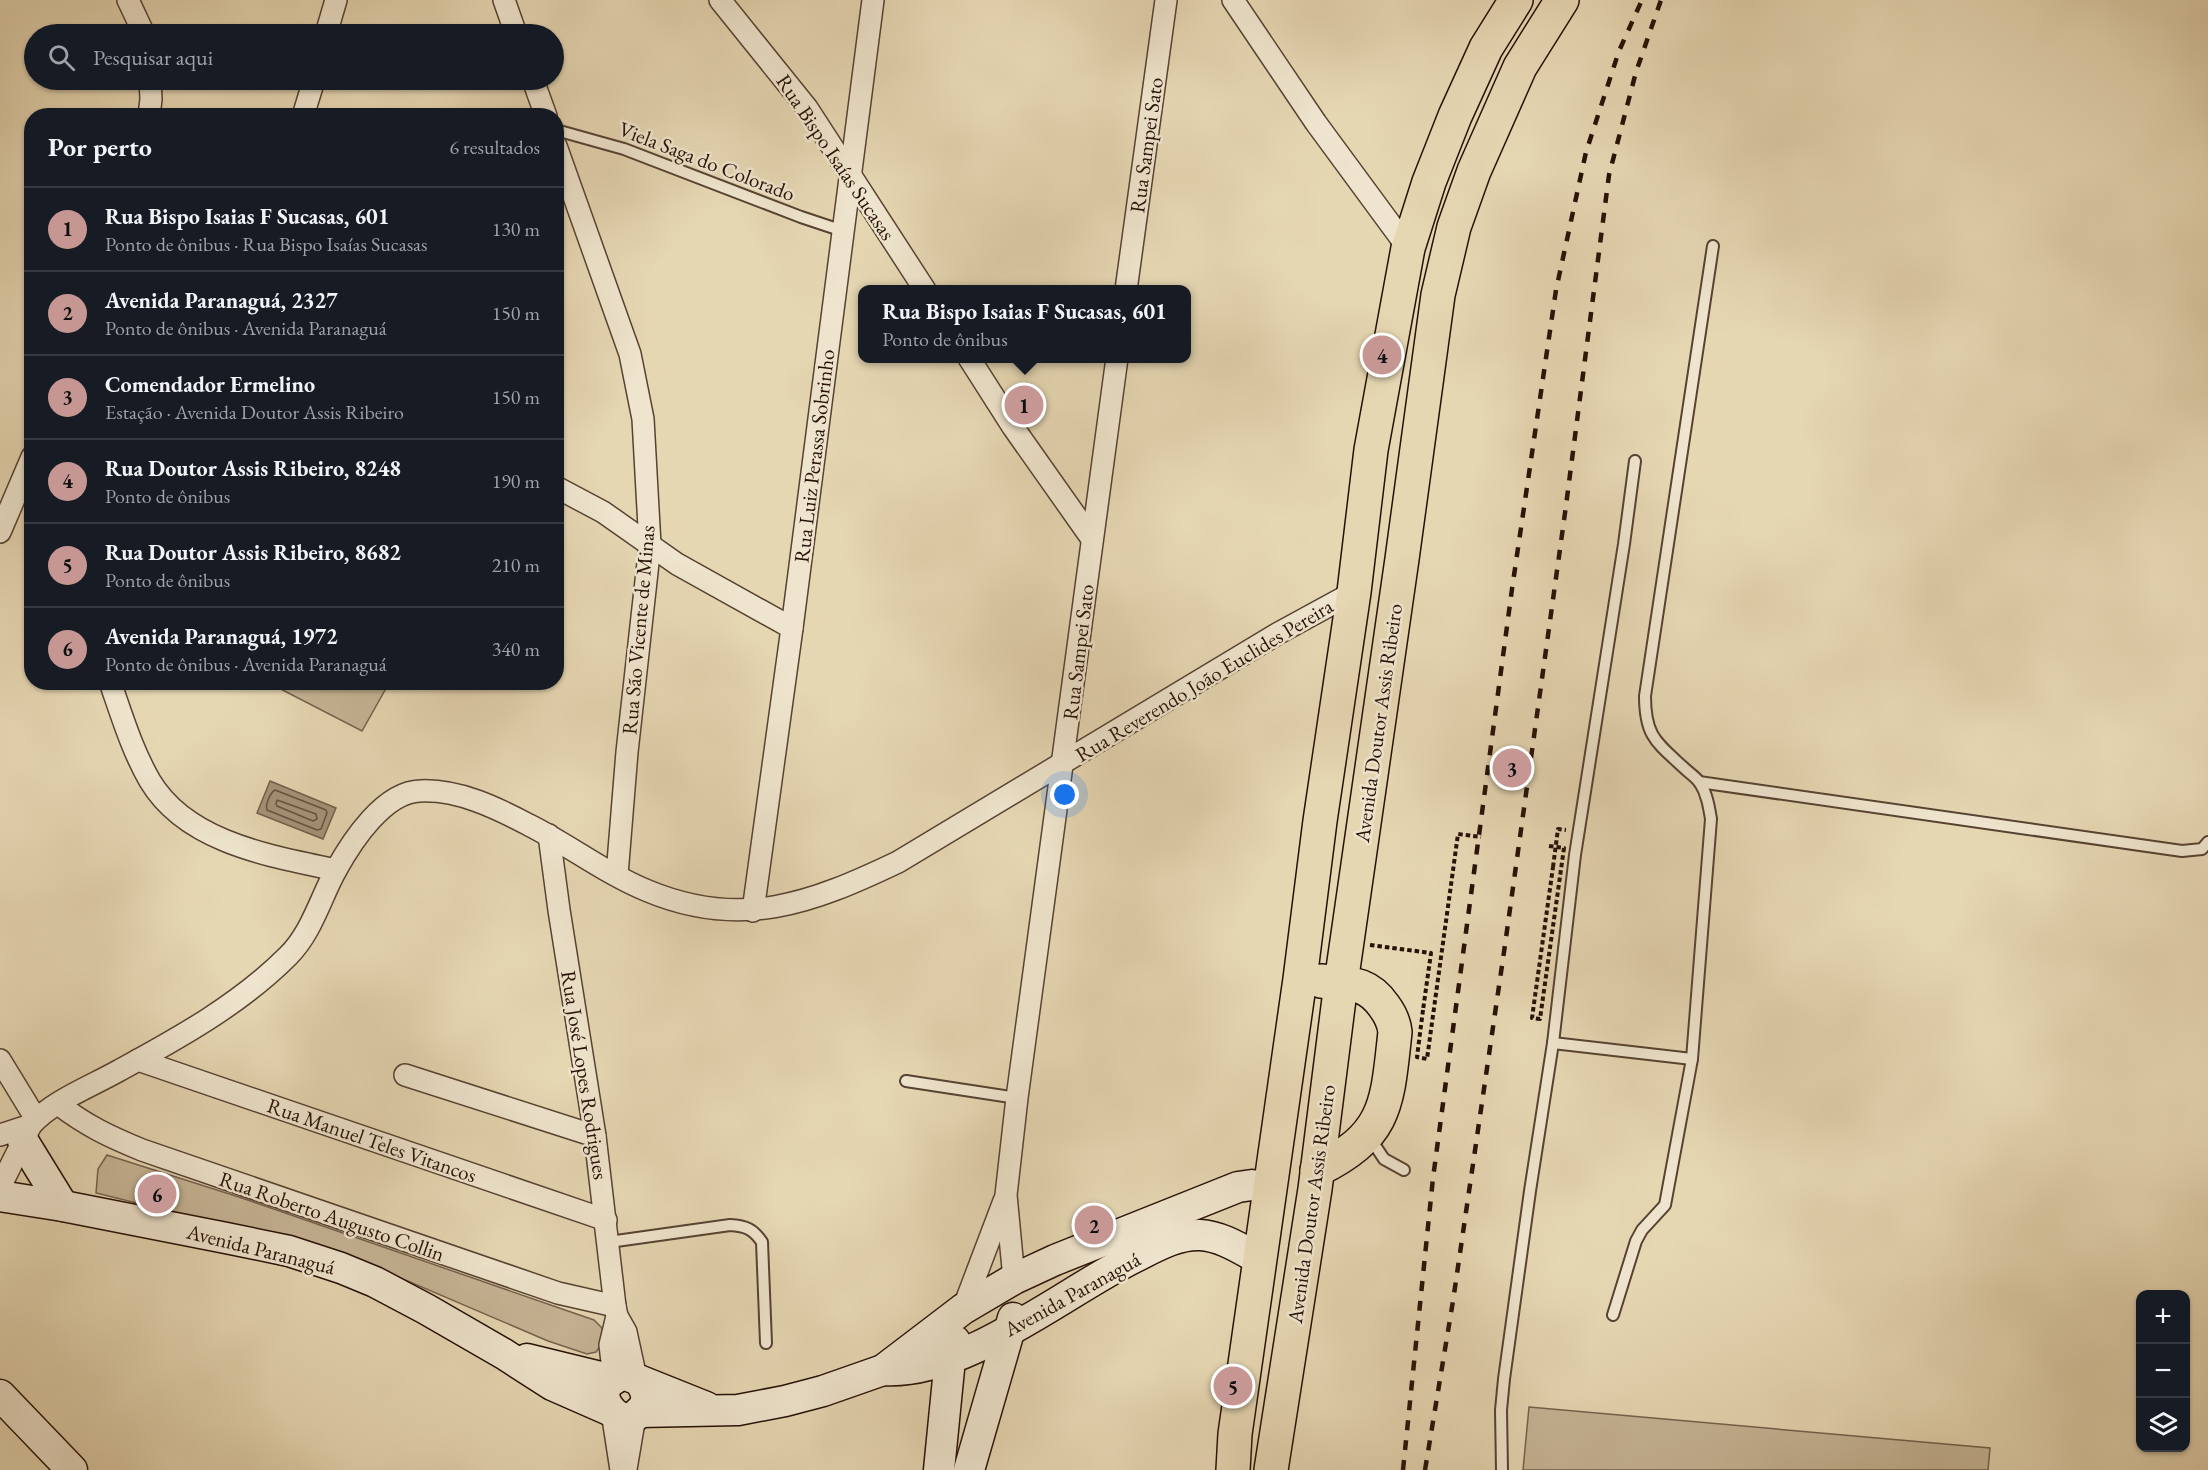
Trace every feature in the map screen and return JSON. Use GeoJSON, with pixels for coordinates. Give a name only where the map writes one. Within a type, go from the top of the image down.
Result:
{"type":"FeatureCollection","features":[{"type":"Feature","properties":{"kind":"main road","name":"Avenida Doutor Assis Ribeiro"},"geometry":{"type":"LineString","coordinates":[[1233,1470],[1235,1434],[1300,979],[1318,832],[1354,592],[1371,450],[1408,248],[1455,116],[1486,48],[1516,0]]}},
{"type":"Feature","properties":{"kind":"main road","name":"Avenida Doutor Assis Ribeiro"},"geometry":{"type":"LineString","coordinates":[[1271,1470],[1305,1258],[1341,983],[1438,295],[1454,227],[1474,171],[1520,67],[1562,0]]}},
{"type":"Feature","properties":{"kind":"main road"},"geometry":{"type":"LineString","coordinates":[[1300,979],[1357,984],[1375,993],[1394,1023],[1393,1053],[1384,1104],[1377,1122],[1368,1135],[1345,1155],[1317,1170]]}},
{"type":"Feature","properties":{"kind":"main road"},"geometry":{"type":"LineString","coordinates":[[23,1130],[63,1206]]}},
{"type":"Feature","properties":{"kind":"main road","name":"Avenida Paranaguá"},"geometry":{"type":"LineString","coordinates":[[0,1196],[63,1206],[289,1251],[341,1268],[375,1282],[504,1354],[552,1385],[624,1413],[738,1410],[823,1391],[883,1370],[963,1309],[1014,1279],[1055,1260],[1238,1187],[1252,1185],[1269,1189]]}},
{"type":"Feature","properties":{"kind":"main road"},"geometry":{"type":"LineString","coordinates":[[1269,1189],[1286,1212],[1305,1258]]}},
{"type":"Feature","properties":{"kind":"main road","name":"Avenida Paranaguá"},"geometry":{"type":"LineString","coordinates":[[883,1370],[903,1371],[950,1359],[1011,1328],[1111,1268],[1175,1239],[1189,1235],[1203,1235],[1221,1240],[1259,1259]]}},
{"type":"Feature","properties":{"kind":"main road"},"geometry":{"type":"LineString","coordinates":[[963,1309],[950,1359],[940,1462],[970,1462],[1011,1328],[1015,1304],[1014,1279]]}},
{"type":"Feature","properties":{"kind":"main road","name":"Avenida Paranaguá"},"geometry":{"type":"LineString","coordinates":[[504,1354],[626,1379],[715,1410]]}},
{"type":"Feature","properties":{"kind":"main road"},"geometry":{"type":"LineString","coordinates":[[624,1413],[606,1404],[605,1391],[626,1379]]}},
{"type":"Feature","properties":{"kind":"main road"},"geometry":{"type":"LineString","coordinates":[[0,1395],[72,1470]]}},
{"type":"Feature","properties":{"kind":"street"},"geometry":{"type":"LineString","coordinates":[[128,0],[139,24]]}},
{"type":"Feature","properties":{"kind":"street"},"geometry":{"type":"LineString","coordinates":[[329,24],[336,0]]}},
{"type":"Feature","properties":{"kind":"street"},"geometry":{"type":"LineString","coordinates":[[504,0],[512,24]]}},
{"type":"Feature","properties":{"kind":"street","name":"Rua Bispo Isaías Sucasas"},"geometry":{"type":"LineString","coordinates":[[720,0],[807,108],[921,285]]}},
{"type":"Feature","properties":{"kind":"street","name":"Rua Luiz Perassa Sobrinho"},"geometry":{"type":"LineString","coordinates":[[753,911],[873,0]]}},
{"type":"Feature","properties":{"kind":"street","name":"Rua Sampei Sato"},"geometry":{"type":"LineString","coordinates":[[1127,285],[1166,0]]}},
{"type":"Feature","properties":{"kind":"street"},"geometry":{"type":"LineString","coordinates":[[1233,0],[1316,123],[1408,248]]}},
{"type":"Feature","properties":{"kind":"street"},"geometry":{"type":"LineString","coordinates":[[150,108],[151,90]]}},
{"type":"Feature","properties":{"kind":"street"},"geometry":{"type":"LineString","coordinates":[[305,108],[311,90]]}},
{"type":"Feature","properties":{"kind":"street"},"geometry":{"type":"LineString","coordinates":[[536,90],[543,108]]}},
{"type":"Feature","properties":{"kind":"street","name":"Rua São Vicente de Minas"},"geometry":{"type":"LineString","coordinates":[[564,168],[630,354],[643,419],[650,545],[627,752],[617,875]]}},
{"type":"Feature","properties":{"kind":"street"},"geometry":{"type":"LineString","coordinates":[[972,363],[1013,427],[1092,539]]}},
{"type":"Feature","properties":{"kind":"street","name":"Rua Sampei Sato"},"geometry":{"type":"LineString","coordinates":[[1014,1279],[1006,1195],[1017,1098],[1064,764],[1116,363]]}},
{"type":"Feature","properties":{"kind":"street"},"geometry":{"type":"LineString","coordinates":[[0,488],[24,475]]}},
{"type":"Feature","properties":{"kind":"street"},"geometry":{"type":"LineString","coordinates":[[0,532],[24,482]]}},
{"type":"Feature","properties":{"kind":"street"},"geometry":{"type":"LineString","coordinates":[[564,491],[603,512],[702,579],[792,628]]}},
{"type":"Feature","properties":{"kind":"street","name":"Rua Reverendo João Euclides Pereira"},"geometry":{"type":"LineString","coordinates":[[0,1187],[23,1130],[58,1104],[226,1008],[264,980],[295,949],[315,917],[336,870],[356,838],[381,809],[399,795],[418,790],[440,791],[501,810],[647,891],[684,903],[721,910],[753,911],[802,901],[851,884],[898,862],[1277,634],[1354,592]]}},
{"type":"Feature","properties":{"kind":"street"},"geometry":{"type":"LineString","coordinates":[[113,690],[133,746],[150,781],[178,815],[201,830],[228,842],[336,870]]}},
{"type":"Feature","properties":{"kind":"street","name":"Rua José Lopes Rodrigues"},"geometry":{"type":"LineString","coordinates":[[549,835],[595,1136],[616,1311],[626,1332],[626,1379]]}},
{"type":"Feature","properties":{"kind":"street"},"geometry":{"type":"LineString","coordinates":[[0,1060],[23,1130]]}},
{"type":"Feature","properties":{"kind":"street","name":"Rua Manuel Teles Vitancos"},"geometry":{"type":"LineString","coordinates":[[138,1060],[606,1220]]}},
{"type":"Feature","properties":{"kind":"street"},"geometry":{"type":"LineString","coordinates":[[405,1075],[595,1136]]}},
{"type":"Feature","properties":{"kind":"street","name":"Rua Roberto Augusto Collin"},"geometry":{"type":"LineString","coordinates":[[58,1104],[81,1122],[102,1134],[142,1150],[616,1311]]}},
{"type":"Feature","properties":{"kind":"street","name":"Rua Sampei Sato"},"geometry":{"type":"LineString","coordinates":[[963,1309],[1006,1195]]}},
{"type":"Feature","properties":{"kind":"street"},"geometry":{"type":"LineString","coordinates":[[621,1470],[624,1413]]}},
{"type":"Feature","properties":{"kind":"street"},"geometry":{"type":"LineString","coordinates":[[624,1413],[626,1470]]}},
{"type":"Feature","properties":{"kind":"lane","name":"Viela Saga do Colorado"},"geometry":{"type":"LineString","coordinates":[[564,131],[624,149],[843,231]]}},
{"type":"Feature","properties":{"kind":"lane"},"geometry":{"type":"LineString","coordinates":[[1613,1315],[1636,1241],[1642,1230],[1665,1205],[1692,1059],[1711,819],[1707,798],[1699,782],[1656,742],[1645,715],[1645,696],[1713,246]]}},
{"type":"Feature","properties":{"kind":"lane"},"geometry":{"type":"LineString","coordinates":[[1502,1470],[1501,1410],[1504,1379],[1553,1043],[1575,855],[1635,461]]}},
{"type":"Feature","properties":{"kind":"lane"},"geometry":{"type":"LineString","coordinates":[[1699,782],[2182,851],[2202,849],[2208,842]]}},
{"type":"Feature","properties":{"kind":"lane"},"geometry":{"type":"LineString","coordinates":[[1553,1043],[1692,1059]]}},
{"type":"Feature","properties":{"kind":"lane"},"geometry":{"type":"LineString","coordinates":[[906,1081],[1017,1098]]}},
{"type":"Feature","properties":{"kind":"lane"},"geometry":{"type":"LineString","coordinates":[[1368,1135],[1384,1159],[1404,1170]]}},
{"type":"Feature","properties":{"kind":"lane"},"geometry":{"type":"LineString","coordinates":[[609,1242],[730,1225],[754,1230],[762,1242],[766,1343]]}},
{"type":"Feature","properties":{"kind":"path"},"geometry":{"type":"LineString","coordinates":[[1549,846],[1564,848],[1540,1019],[1532,1018],[1552,867],[1556,840],[1558,829]]}},
{"type":"Feature","properties":{"kind":"path"},"geometry":{"type":"LineString","coordinates":[[1363,944],[1431,953],[1417,1057],[1427,1059],[1458,834],[1481,837]]}},
{"type":"Feature","properties":{"kind":"shaded area"},"geometry":{"type":"Polygon","coordinates":[[[283,690],[385,690],[362,731],[283,690]]]}},
{"type":"Feature","properties":{"kind":"shaded area"},"geometry":{"type":"Polygon","coordinates":[[[107,1155],[242,1198],[594,1320],[602,1328],[604,1341],[596,1352],[587,1354],[548,1341],[347,1255],[96,1193],[98,1169],[107,1155]]]}},
{"type":"Feature","properties":{"kind":"shaded area"},"geometry":{"type":"Polygon","coordinates":[[[1529,1407],[1990,1448],[1988,1470],[1523,1470],[1529,1407]]]}},
{"type":"Feature","properties":{"kind":"water"},"geometry":{"type":"Polygon","coordinates":[[[270,781],[336,808],[323,839],[257,813],[270,781]]]}},
{"type":"Feature","properties":{"kind":"railway"},"geometry":{"type":"LineString","coordinates":[[1403,1470],[1433,1178],[1512,589],[1556,290],[1586,152],[1619,51],[1642,0]]}},
{"type":"Feature","properties":{"kind":"railway"},"geometry":{"type":"LineString","coordinates":[[1425,1470],[1453,1301],[1505,945],[1609,175],[1636,72],[1661,0]]}},
{"type":"Feature","properties":{"kind":"place","name":"Rua Doutor Assis Ribeiro, 8248"},"geometry":{"type":"Point","coordinates":[1382,355]}},
{"type":"Feature","properties":{"kind":"place","name":"Rua Bispo Isaias F Sucasas, 601"},"geometry":{"type":"Point","coordinates":[1024,405]}},
{"type":"Feature","properties":{"kind":"place","name":"Comendador Ermelino"},"geometry":{"type":"Point","coordinates":[1512,768]}},
{"type":"Feature","properties":{"kind":"place","name":"Avenida Paranaguá, 1972"},"geometry":{"type":"Point","coordinates":[157,1194]}},
{"type":"Feature","properties":{"kind":"place","name":"Avenida Paranaguá, 2327"},"geometry":{"type":"Point","coordinates":[1094,1225]}},
{"type":"Feature","properties":{"kind":"place","name":"Rua Doutor Assis Ribeiro, 8682"},"geometry":{"type":"Point","coordinates":[1233,1386]}}]}
